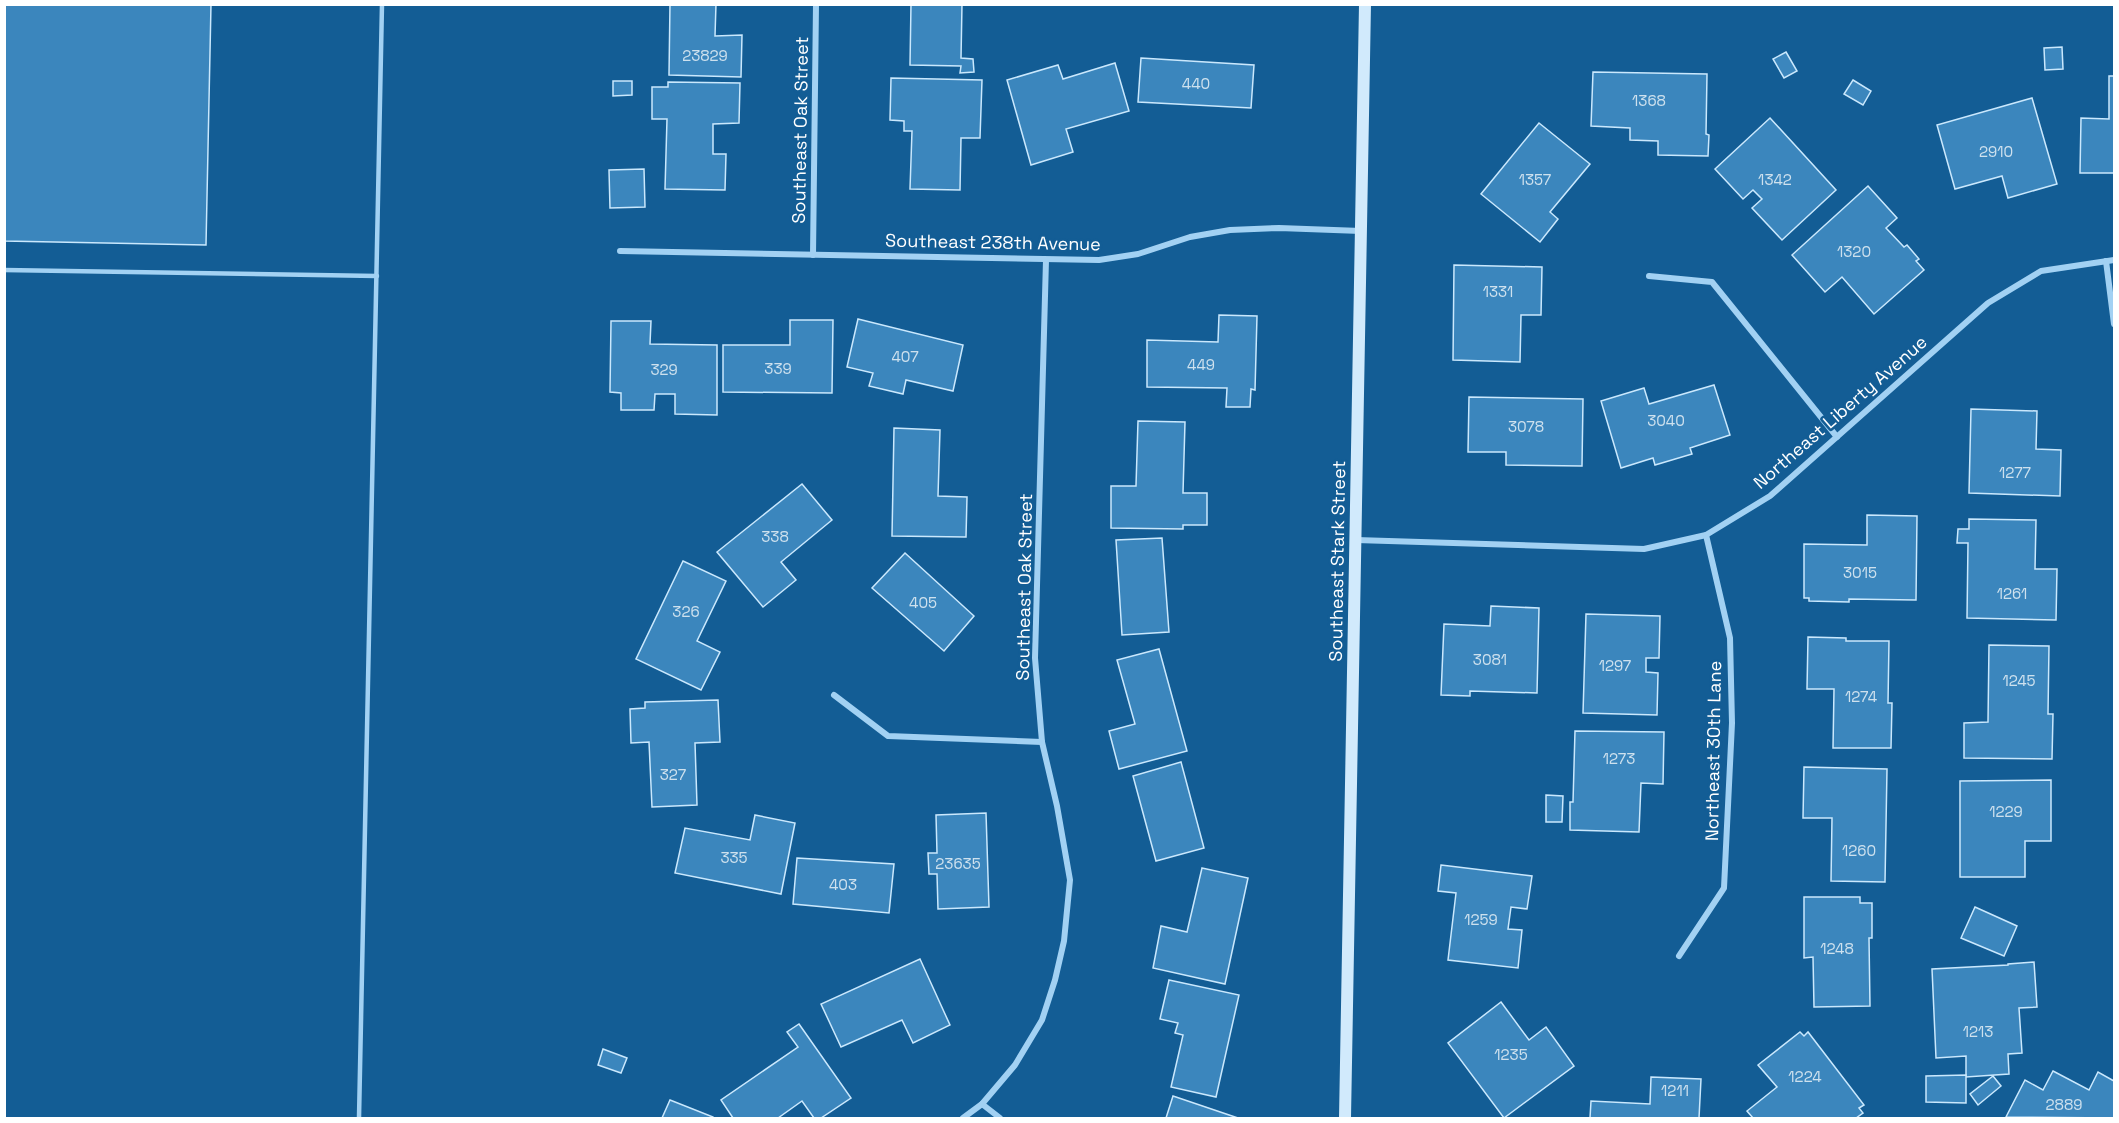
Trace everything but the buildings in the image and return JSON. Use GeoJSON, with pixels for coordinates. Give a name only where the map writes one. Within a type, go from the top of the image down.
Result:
{"type":"FeatureCollection","features":[{"type":"Feature","properties":{"kind":"main road","name":"Southeast Stark Street"},"geometry":{"type":"LineString","coordinates":[[1345,1119],[1365,4]]}},
{"type":"Feature","properties":{"kind":"street","name":"Southeast Oak Street"},"geometry":{"type":"LineString","coordinates":[[813,255],[816,4]]}},
{"type":"Feature","properties":{"kind":"street","name":"Southeast 238th Avenue"},"geometry":{"type":"LineString","coordinates":[[620,251],[1099,260],[1138,254],[1190,237],[1230,230],[1279,228],[1362,231]]}},
{"type":"Feature","properties":{"kind":"street","name":"Southeast Oak Street"},"geometry":{"type":"LineString","coordinates":[[963,1119],[982,1104],[1015,1065],[1041,1020],[1055,980],[1064,941],[1070,880],[1057,806],[1042,742],[1035,658],[1046,260]]}},
{"type":"Feature","properties":{"kind":"street","name":"Northeast Liberty Avenue"},"geometry":{"type":"LineString","coordinates":[[1356,540],[1644,549],[1706,535],[1770,496],[1988,303],[2041,271],[2115,260]]}},
{"type":"Feature","properties":{"kind":"street"},"geometry":{"type":"LineString","coordinates":[[2106,261],[2115,324]]}},
{"type":"Feature","properties":{"kind":"street"},"geometry":{"type":"LineString","coordinates":[[1648,276],[1712,282],[1837,437]]}},
{"type":"Feature","properties":{"kind":"street","name":"Northeast 30th Lane"},"geometry":{"type":"LineString","coordinates":[[1679,956],[1724,888],[1732,723],[1730,638],[1706,535]]}},
{"type":"Feature","properties":{"kind":"street"},"geometry":{"type":"LineString","coordinates":[[834,695],[888,736],[1042,742]]}},
{"type":"Feature","properties":{"kind":"street"},"geometry":{"type":"LineString","coordinates":[[982,1104],[1000,1119]]}},
{"type":"Feature","properties":{"kind":"lane"},"geometry":{"type":"LineString","coordinates":[[359,1119],[382,4]]}},
{"type":"Feature","properties":{"kind":"lane"},"geometry":{"type":"LineString","coordinates":[[4,270],[377,276]]}}]}
